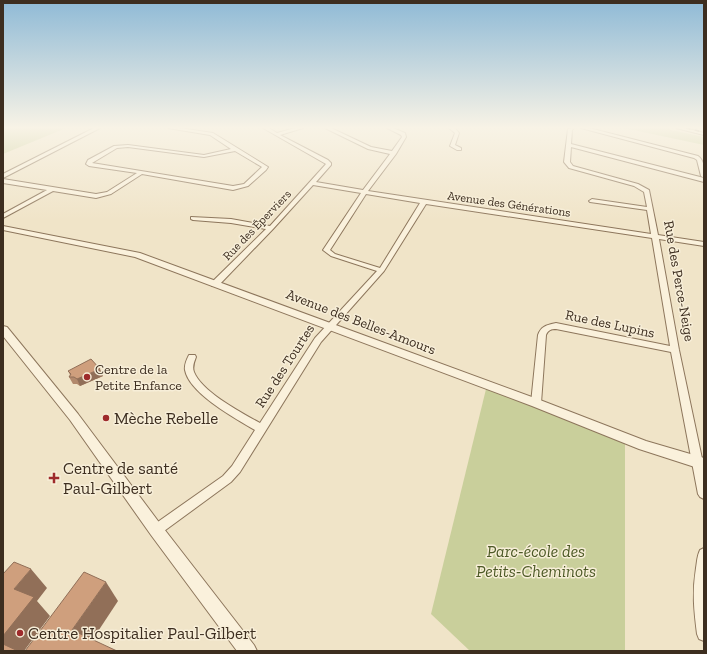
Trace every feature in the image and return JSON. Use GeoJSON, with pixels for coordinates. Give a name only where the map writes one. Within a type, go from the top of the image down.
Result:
{"type":"FeatureCollection","features":[{"type":"Feature","properties":{"kind":"street"},"geometry":{"type":"LineString","coordinates":[[3,176],[38,159]]}},
{"type":"Feature","properties":{"kind":"street"},"geometry":{"type":"LineString","coordinates":[[95,159],[88,163],[92,166],[233,188],[246,185],[265,168],[251,159]]}},
{"type":"Feature","properties":{"kind":"street","name":"Rue des Éperviers"},"geometry":{"type":"LineString","coordinates":[[215,284],[270,228],[329,163],[321,159]]}},
{"type":"Feature","properties":{"kind":"street"},"geometry":{"type":"LineString","coordinates":[[382,270],[333,255],[326,250],[364,192],[390,159]]}},
{"type":"Feature","properties":{"kind":"street","name":"Rue des Perce-Neige"},"geometry":{"type":"LineString","coordinates":[[567,159],[567,162],[571,167],[643,188],[647,191],[675,350],[701,462],[704,494]]}},
{"type":"Feature","properties":{"kind":"street"},"geometry":{"type":"LineString","coordinates":[[623,159],[704,180]]}},
{"type":"Feature","properties":{"kind":"street"},"geometry":{"type":"LineString","coordinates":[[699,159],[704,176]]}},
{"type":"Feature","properties":{"kind":"street"},"geometry":{"type":"LineString","coordinates":[[3,180],[51,190],[100,196],[109,193],[141,173]]}},
{"type":"Feature","properties":{"kind":"street","name":"Avenue des Générations"},"geometry":{"type":"LineString","coordinates":[[312,183],[424,202],[704,244]]}},
{"type":"Feature","properties":{"kind":"street"},"geometry":{"type":"LineString","coordinates":[[3,216],[51,190]]}},
{"type":"Feature","properties":{"kind":"street","name":"Rue des Tourtes"},"geometry":{"type":"LineString","coordinates":[[156,530],[227,479],[236,469],[318,340],[329,326],[382,270],[424,202]]}},
{"type":"Feature","properties":{"kind":"street"},"geometry":{"type":"LineString","coordinates":[[592,202],[650,209]]}},
{"type":"Feature","properties":{"kind":"street"},"geometry":{"type":"LineString","coordinates":[[193,218],[223,220],[270,228]]}},
{"type":"Feature","properties":{"kind":"street","name":"Avenue des Belles-Amours"},"geometry":{"type":"LineString","coordinates":[[3,228],[136,255],[536,403],[643,445],[701,462]]}},
{"type":"Feature","properties":{"kind":"street","name":"Rue des Lupins"},"geometry":{"type":"LineString","coordinates":[[536,403],[542,335],[543,330],[548,327],[556,326],[675,350]]}},
{"type":"Feature","properties":{"kind":"street"},"geometry":{"type":"LineString","coordinates":[[3,329],[69,411],[156,530],[248,651]]}},
{"type":"Feature","properties":{"kind":"street"},"geometry":{"type":"LineString","coordinates":[[192,357],[189,365],[190,373],[199,385],[224,408],[262,428]]}},
{"type":"Feature","properties":{"kind":"street"},"geometry":{"type":"LineString","coordinates":[[704,554],[699,598],[704,634]]}},
{"type":"Feature","properties":{"kind":"green space","name":"Parc-école des Petits-Cheminots"},"geometry":{"type":"Polygon","coordinates":[[[487,385],[625,438],[625,651],[470,651],[431,614],[487,385]]]}},
{"type":"Feature","properties":{"kind":"building"},"geometry":{"type":"Polygon","coordinates":[[[91,359],[100,369],[77,379],[74,377],[69,377],[71,374],[68,371],[91,359]]]}},
{"type":"Feature","properties":{"kind":"building"},"geometry":{"type":"Polygon","coordinates":[[[14,562],[31,569],[14,589],[34,597],[3,636],[3,574],[14,562]]]}},
{"type":"Feature","properties":{"kind":"building"},"geometry":{"type":"Polygon","coordinates":[[[84,572],[106,582],[72,630],[117,651],[25,651],[84,572]]]}},
{"type":"Feature","properties":{"kind":"building"},"geometry":{"type":"Polygon","coordinates":[[[3,644],[18,651],[3,651],[3,644]]]}},
{"type":"Feature","properties":{"kind":"place","name":"Centre de la Petite Enfance"},"geometry":{"type":"Point","coordinates":[87,377]}},
{"type":"Feature","properties":{"kind":"place","name":"Mèche Rebelle"},"geometry":{"type":"Point","coordinates":[106,418]}},
{"type":"Feature","properties":{"kind":"place","name":"Centre de santé Paul-Gilbert"},"geometry":{"type":"Point","coordinates":[54,478]}},
{"type":"Feature","properties":{"kind":"place","name":"Centre Hospitalier Paul-Gilbert"},"geometry":{"type":"Point","coordinates":[20,633]}}]}
